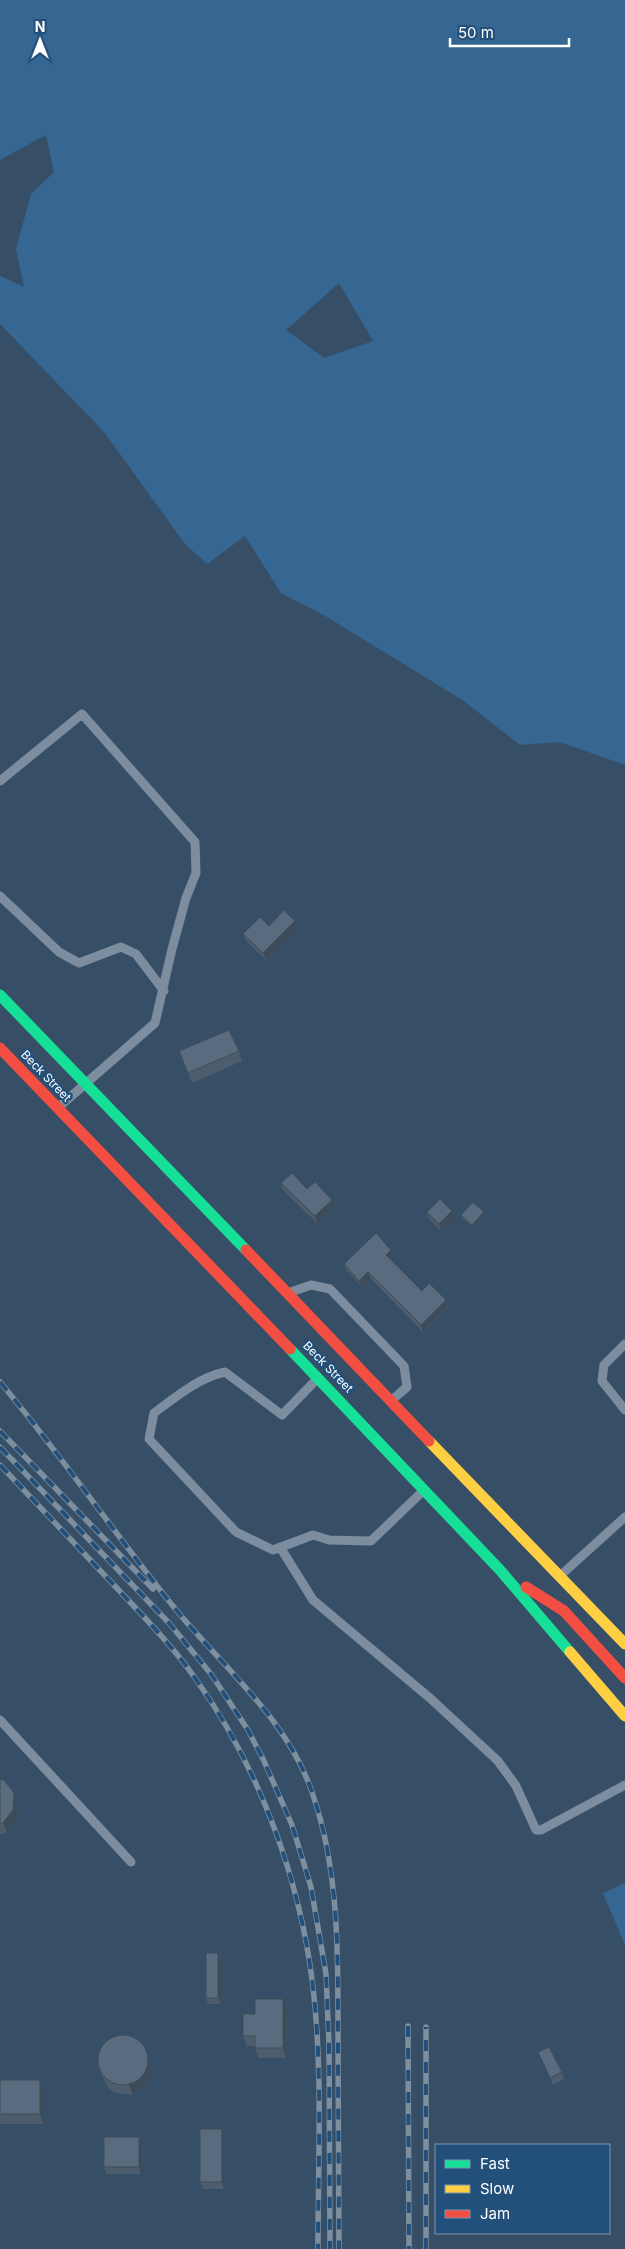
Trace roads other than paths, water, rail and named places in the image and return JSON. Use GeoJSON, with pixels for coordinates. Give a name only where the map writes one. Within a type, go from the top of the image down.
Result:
{"type":"FeatureCollection","features":[{"type":"Feature","properties":{"kind":"main road","name":"Beck Street"},"geometry":{"type":"LineString","coordinates":[[0,995],[625,1644]]}},
{"type":"Feature","properties":{"kind":"main road","name":"Beck Street"},"geometry":{"type":"LineString","coordinates":[[0,1048],[425,1489],[500,1570],[625,1716]]}},
{"type":"Feature","properties":{"kind":"main road"},"geometry":{"type":"LineString","coordinates":[[500,1570],[564,1612],[625,1678]]}},
{"type":"Feature","properties":{"kind":"lane"},"geometry":{"type":"LineString","coordinates":[[0,781],[82,714],[195,842],[196,873],[186,898],[172,949],[164,992],[155,1023],[58,1108]]}},
{"type":"Feature","properties":{"kind":"lane"},"geometry":{"type":"LineString","coordinates":[[0,896],[59,952],[79,963],[121,947],[136,954],[164,992]]}},
{"type":"Feature","properties":{"kind":"lane"},"geometry":{"type":"LineString","coordinates":[[286,1293],[311,1285],[330,1289],[404,1366],[406,1387],[390,1401]]}},
{"type":"Feature","properties":{"kind":"lane"},"geometry":{"type":"LineString","coordinates":[[625,1344],[604,1365],[602,1381],[625,1410]]}},
{"type":"Feature","properties":{"kind":"lane"},"geometry":{"type":"LineString","coordinates":[[319,1377],[282,1415],[225,1372],[211,1375],[191,1386],[154,1413],[149,1439],[236,1532],[273,1550],[313,1535],[329,1540],[371,1541],[425,1489]]}},
{"type":"Feature","properties":{"kind":"lane"},"geometry":{"type":"LineString","coordinates":[[560,1576],[625,1517]]}},
{"type":"Feature","properties":{"kind":"lane"},"geometry":{"type":"LineString","coordinates":[[280,1547],[313,1600],[431,1699],[498,1761],[516,1786],[536,1830],[541,1830],[625,1785]]}},
{"type":"Feature","properties":{"kind":"lane"},"geometry":{"type":"LineString","coordinates":[[0,1720],[131,1862]]}},
{"type":"Feature","properties":{"kind":"railway"},"geometry":{"type":"LineString","coordinates":[[0,1382],[177,1611],[235,1675],[272,1720],[302,1768],[313,1795],[328,1855],[336,1918],[339,2249]]}},
{"type":"Feature","properties":{"kind":"railway"},"geometry":{"type":"LineString","coordinates":[[0,1431],[153,1589]]}},
{"type":"Feature","properties":{"kind":"railway"},"geometry":{"type":"LineString","coordinates":[[0,1447],[169,1623],[211,1674],[248,1730],[292,1825],[311,1887],[326,1974],[329,2043],[330,2249]]}},
{"type":"Feature","properties":{"kind":"railway"},"geometry":{"type":"LineString","coordinates":[[0,1465],[145,1618],[186,1665],[218,1712],[239,1749],[273,1825],[298,1905],[313,1987],[319,2085],[318,2249]]}},
{"type":"Feature","properties":{"kind":"railway"},"geometry":{"type":"LineString","coordinates":[[408,2026],[409,2249]]}},
{"type":"Feature","properties":{"kind":"railway"},"geometry":{"type":"LineString","coordinates":[[426,2027],[426,2249]]}}]}
